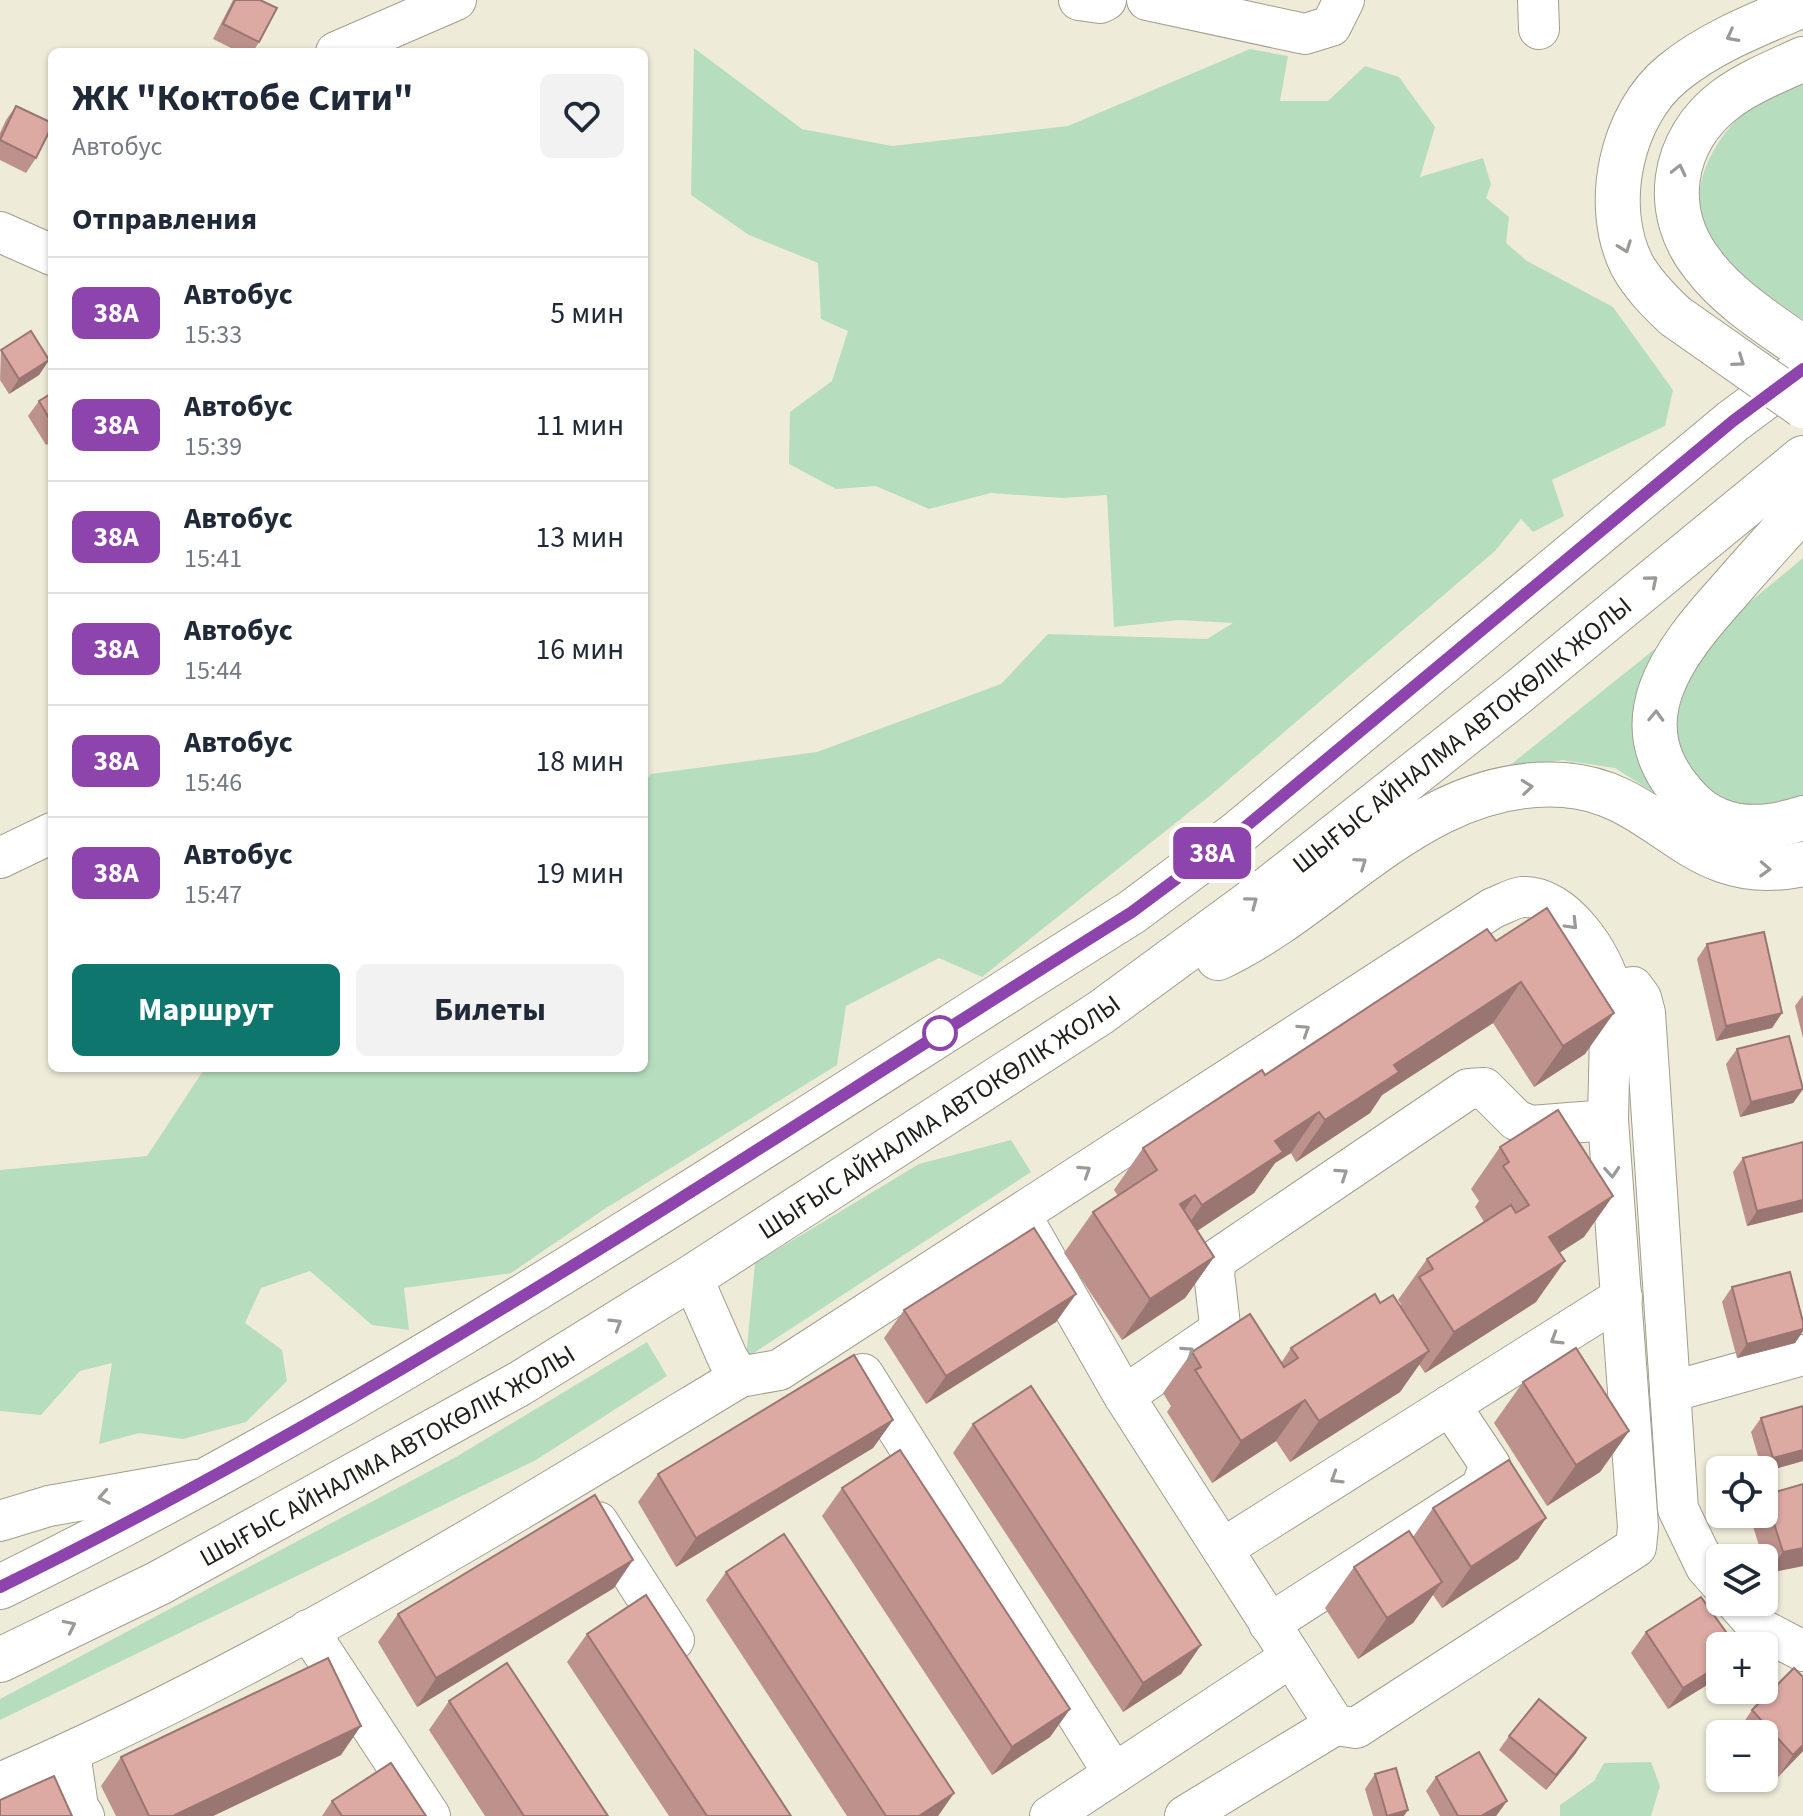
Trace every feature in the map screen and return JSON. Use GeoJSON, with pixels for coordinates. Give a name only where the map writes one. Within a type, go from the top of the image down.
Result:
{"type":"FeatureCollection","features":[{"type":"Feature","properties":{"kind":"main road"},"geometry":{"type":"LineString","coordinates":[[1803,5],[1741,31],[1670,75],[1645,104],[1624,148],[1620,232],[1632,264],[1653,295],[1675,316],[1803,406]]}},
{"type":"Feature","properties":{"kind":"main road"},"geometry":{"type":"LineString","coordinates":[[1803,59],[1762,77],[1726,99],[1686,147],[1676,178],[1677,211],[1685,239],[1724,289],[1803,348]]}},
{"type":"Feature","properties":{"kind":"main road"},"geometry":{"type":"LineString","coordinates":[[0,1587],[123,1527],[458,1336],[1132,912],[1238,833],[1721,431],[1803,369]]}},
{"type":"Feature","properties":{"kind":"main road","name":"ШЫҒЫС АЙНАЛМА АВТОКӨЛІК ЖОЛЫ"},"geometry":{"type":"LineString","coordinates":[[0,1660],[200,1560],[519,1384],[692,1277],[1100,1013],[1317,851],[1517,693],[1803,458]]}},
{"type":"Feature","properties":{"kind":"main road"},"geometry":{"type":"LineString","coordinates":[[1803,508],[1678,650],[1660,683],[1654,719],[1661,759],[1678,789],[1699,811],[1738,827],[1775,827],[1803,818]]}},
{"type":"Feature","properties":{"kind":"main road"},"geometry":{"type":"LineString","coordinates":[[1100,1013],[1226,954],[1274,925],[1408,829],[1452,807],[1524,786],[1565,785],[1610,794],[1646,813],[1701,852],[1742,868],[1779,869],[1803,864]]}},
{"type":"Feature","properties":{"kind":"street"},"geometry":{"type":"LineString","coordinates":[[345,48],[456,0]]}},
{"type":"Feature","properties":{"kind":"street"},"geometry":{"type":"LineString","coordinates":[[1079,0],[1100,3],[1106,0]]}},
{"type":"Feature","properties":{"kind":"street"},"geometry":{"type":"LineString","coordinates":[[1147,0],[1305,34],[1331,26],[1344,0]]}},
{"type":"Feature","properties":{"kind":"street"},"geometry":{"type":"LineString","coordinates":[[0,232],[48,253]]}},
{"type":"Feature","properties":{"kind":"street"},"geometry":{"type":"LineString","coordinates":[[0,858],[48,835]]}},
{"type":"Feature","properties":{"kind":"street"},"geometry":{"type":"LineString","coordinates":[[0,1783],[70,1753],[308,1630],[740,1377],[779,1370],[1493,908],[1523,897],[1553,904],[1587,939],[1607,969],[1611,990],[1608,1120],[1638,1527],[1636,1547],[1356,1728],[1335,1725],[1185,1816]]}},
{"type":"Feature","properties":{"kind":"street"},"geometry":{"type":"LineString","coordinates":[[1611,990],[1633,987],[1641,998],[1645,1013],[1678,1509],[1706,1567]]}},
{"type":"Feature","properties":{"kind":"street"},"geometry":{"type":"LineString","coordinates":[[1124,1396],[1213,1335],[1220,1325],[1214,1273],[1217,1259],[1468,1089],[1484,1088],[1516,1120],[1531,1126],[1608,1120]]}},
{"type":"Feature","properties":{"kind":"street"},"geometry":{"type":"LineString","coordinates":[[1020,1214],[1062,1293],[1124,1396],[1335,1725]]}},
{"type":"Feature","properties":{"kind":"street"},"geometry":{"type":"LineString","coordinates":[[692,1277],[728,1359],[740,1377]]}},
{"type":"Feature","properties":{"kind":"street"},"geometry":{"type":"LineString","coordinates":[[1222,1549],[1622,1297]]}},
{"type":"Feature","properties":{"kind":"street"},"geometry":{"type":"LineString","coordinates":[[837,1333],[1114,1774]]}},
{"type":"Feature","properties":{"kind":"street"},"geometry":{"type":"LineString","coordinates":[[1670,1392],[1803,1355]]}},
{"type":"Feature","properties":{"kind":"street"},"geometry":{"type":"LineString","coordinates":[[1269,1624],[1481,1488],[1490,1465],[1450,1405]]}},
{"type":"Feature","properties":{"kind":"street"},"geometry":{"type":"LineString","coordinates":[[0,1521],[49,1506],[208,1478]]}},
{"type":"Feature","properties":{"kind":"street"},"geometry":{"type":"LineString","coordinates":[[571,1478],[695,1673]]}},
{"type":"Feature","properties":{"kind":"street"},"geometry":{"type":"LineString","coordinates":[[1748,1616],[1759,1628],[1803,1651]]}},
{"type":"Feature","properties":{"kind":"street"},"geometry":{"type":"LineString","coordinates":[[308,1630],[430,1816]]}},
{"type":"Feature","properties":{"kind":"street"},"geometry":{"type":"LineString","coordinates":[[1050,1816],[1291,1657]]}},
{"type":"Feature","properties":{"kind":"street"},"geometry":{"type":"LineString","coordinates":[[70,1753],[78,1807],[84,1816]]}},
{"type":"Feature","properties":{"kind":"green space"},"geometry":{"type":"Polygon","coordinates":[[[694,48],[802,129],[892,146],[1068,126],[1250,49],[1288,56],[1280,101],[1328,101],[1365,66],[1399,77],[1435,127],[1420,177],[1483,158],[1491,184],[1486,198],[1509,217],[1506,243],[1527,261],[1613,307],[1673,390],[1665,426],[1552,480],[1564,516],[1533,532],[1521,519],[1495,551],[1212,794],[982,977],[939,958],[846,1006],[837,1065],[603,1210],[511,1273],[404,1288],[409,1330],[372,1325],[310,1271],[261,1288],[245,1323],[282,1350],[287,1381],[246,1422],[183,1439],[139,1433],[99,1444],[112,1363],[80,1371],[41,1415],[0,1411],[0,1170],[147,1156],[202,1072],[648,1072],[648,777],[651,774],[817,752],[1001,684],[1048,634],[1207,639],[1233,623],[1178,620],[1114,627],[1107,495],[1063,498],[991,493],[929,509],[876,486],[836,489],[789,464],[790,412],[832,381],[848,331],[821,319],[818,263],[749,235],[691,195],[694,48]]]}},
{"type":"Feature","properties":{"kind":"green space"},"geometry":{"type":"Polygon","coordinates":[[[1803,79],[1802,319],[1749,281],[1725,259],[1707,233],[1699,198],[1708,162],[1728,129],[1754,104],[1803,79]]]}},
{"type":"Feature","properties":{"kind":"green space"},"geometry":{"type":"Polygon","coordinates":[[[1803,558],[1803,795],[1776,806],[1747,809],[1704,792],[1673,746],[1673,691],[1711,634],[1803,558]]]}},
{"type":"Feature","properties":{"kind":"green space"},"geometry":{"type":"Polygon","coordinates":[[[1671,636],[1659,796],[1615,768],[1562,760],[1504,770],[1671,636]]]}},
{"type":"Feature","properties":{"kind":"green space"},"geometry":{"type":"Polygon","coordinates":[[[1011,1140],[1031,1172],[746,1358],[755,1263],[919,1164],[1011,1140]]]}},
{"type":"Feature","properties":{"kind":"green space"},"geometry":{"type":"Polygon","coordinates":[[[647,1342],[667,1376],[536,1460],[0,1720],[0,1699],[456,1457],[647,1342]]]}},
{"type":"Feature","properties":{"kind":"green space"},"geometry":{"type":"Polygon","coordinates":[[[1651,1762],[1660,1786],[1651,1816],[1560,1816],[1560,1805],[1594,1781],[1604,1763],[1651,1762]]]}},
{"type":"Feature","properties":{"kind":"building"},"geometry":{"type":"Polygon","coordinates":[[[235,0],[260,0],[277,8],[259,42],[223,24],[235,0]]]}},
{"type":"Feature","properties":{"kind":"building"},"geometry":{"type":"Polygon","coordinates":[[[16,106],[48,121],[48,134],[36,158],[0,140],[16,106]]]}},
{"type":"Feature","properties":{"kind":"building"},"geometry":{"type":"Polygon","coordinates":[[[31,331],[48,361],[19,379],[1,350],[31,331]]]}},
{"type":"Feature","properties":{"kind":"building"},"geometry":{"type":"Polygon","coordinates":[[[48,395],[48,416],[39,401],[48,395]]]}},
{"type":"Feature","properties":{"kind":"building"},"geometry":{"type":"Polygon","coordinates":[[[1547,908],[1614,1013],[1563,1046],[1521,982],[1394,1065],[1399,1072],[1325,1120],[1319,1112],[1275,1141],[1283,1152],[1202,1205],[1195,1195],[1180,1204],[1214,1257],[1150,1299],[1093,1212],[1157,1170],[1143,1148],[1262,1070],[1265,1075],[1487,929],[1496,941],[1547,908]]]}},
{"type":"Feature","properties":{"kind":"building"},"geometry":{"type":"Polygon","coordinates":[[[1764,932],[1782,1013],[1726,1026],[1707,944],[1764,932]]]}},
{"type":"Feature","properties":{"kind":"building"},"geometry":{"type":"Polygon","coordinates":[[[1789,1036],[1803,1089],[1751,1102],[1737,1049],[1789,1036]]]}},
{"type":"Feature","properties":{"kind":"building"},"geometry":{"type":"Polygon","coordinates":[[[1558,1110],[1613,1196],[1549,1237],[1565,1261],[1454,1332],[1419,1277],[1433,1269],[1427,1259],[1511,1205],[1516,1213],[1529,1205],[1503,1166],[1509,1162],[1500,1147],[1558,1110]]]}},
{"type":"Feature","properties":{"kind":"building"},"geometry":{"type":"Polygon","coordinates":[[[1803,1142],[1803,1200],[1757,1211],[1743,1158],[1803,1142]]]}},
{"type":"Feature","properties":{"kind":"building"},"geometry":{"type":"Polygon","coordinates":[[[1034,1228],[1076,1294],[946,1376],[904,1310],[1034,1228]]]}},
{"type":"Feature","properties":{"kind":"building"},"geometry":{"type":"Polygon","coordinates":[[[1790,1272],[1803,1329],[1747,1344],[1732,1287],[1790,1272]]]}},
{"type":"Feature","properties":{"kind":"building"},"geometry":{"type":"Polygon","coordinates":[[[1375,1294],[1380,1303],[1393,1295],[1429,1351],[1319,1421],[1305,1400],[1241,1441],[1195,1370],[1201,1367],[1192,1352],[1250,1314],[1284,1367],[1298,1358],[1291,1348],[1375,1294]]]}},
{"type":"Feature","properties":{"kind":"building"},"geometry":{"type":"Polygon","coordinates":[[[1576,1348],[1629,1431],[1576,1465],[1523,1382],[1576,1348]]]}},
{"type":"Feature","properties":{"kind":"building"},"geometry":{"type":"Polygon","coordinates":[[[854,1355],[893,1420],[696,1538],[658,1474],[854,1355]]]}},
{"type":"Feature","properties":{"kind":"building"},"geometry":{"type":"Polygon","coordinates":[[[1031,1386],[1201,1645],[1143,1683],[973,1424],[1031,1386]]]}},
{"type":"Feature","properties":{"kind":"building"},"geometry":{"type":"Polygon","coordinates":[[[1803,1406],[1803,1450],[1772,1456],[1761,1418],[1803,1406]]]}},
{"type":"Feature","properties":{"kind":"building"},"geometry":{"type":"Polygon","coordinates":[[[900,1450],[1070,1709],[1012,1747],[842,1488],[900,1450]]]}},
{"type":"Feature","properties":{"kind":"building"},"geometry":{"type":"Polygon","coordinates":[[[1509,1460],[1546,1518],[1471,1567],[1433,1508],[1509,1460]]]}},
{"type":"Feature","properties":{"kind":"building"},"geometry":{"type":"Polygon","coordinates":[[[1803,1484],[1803,1548],[1783,1552],[1775,1528],[1778,1528],[1778,1491],[1803,1484]]]}},
{"type":"Feature","properties":{"kind":"building"},"geometry":{"type":"Polygon","coordinates":[[[595,1495],[633,1560],[436,1678],[398,1614],[595,1495]]]}},
{"type":"Feature","properties":{"kind":"building"},"geometry":{"type":"Polygon","coordinates":[[[1409,1531],[1442,1582],[1387,1618],[1354,1567],[1409,1531]]]}},
{"type":"Feature","properties":{"kind":"building"},"geometry":{"type":"Polygon","coordinates":[[[784,1534],[954,1793],[919,1816],[886,1816],[726,1572],[784,1534]]]}},
{"type":"Feature","properties":{"kind":"building"},"geometry":{"type":"Polygon","coordinates":[[[646,1595],[791,1816],[707,1816],[587,1634],[646,1595]]]}},
{"type":"Feature","properties":{"kind":"building"},"geometry":{"type":"Polygon","coordinates":[[[1701,1597],[1706,1604],[1706,1616],[1715,1616],[1726,1632],[1706,1632],[1706,1674],[1683,1688],[1646,1632],[1701,1597]]]}},
{"type":"Feature","properties":{"kind":"building"},"geometry":{"type":"Polygon","coordinates":[[[328,1658],[361,1726],[173,1816],[149,1816],[121,1757],[328,1658]]]}},
{"type":"Feature","properties":{"kind":"building"},"geometry":{"type":"Polygon","coordinates":[[[507,1663],[608,1816],[524,1816],[449,1701],[507,1663]]]}},
{"type":"Feature","properties":{"kind":"building"},"geometry":{"type":"Polygon","coordinates":[[[1794,1668],[1803,1677],[1803,1745],[1793,1755],[1778,1739],[1778,1720],[1761,1720],[1752,1710],[1758,1704],[1778,1704],[1778,1684],[1794,1668]]]}},
{"type":"Feature","properties":{"kind":"building"},"geometry":{"type":"Polygon","coordinates":[[[1539,1699],[1586,1738],[1556,1775],[1509,1736],[1539,1699]]]}},
{"type":"Feature","properties":{"kind":"building"},"geometry":{"type":"Polygon","coordinates":[[[1479,1752],[1507,1801],[1481,1816],[1458,1816],[1436,1777],[1479,1752]]]}},
{"type":"Feature","properties":{"kind":"building"},"geometry":{"type":"Polygon","coordinates":[[[391,1763],[426,1816],[342,1816],[332,1801],[391,1763]]]}},
{"type":"Feature","properties":{"kind":"building"},"geometry":{"type":"Polygon","coordinates":[[[1396,1768],[1408,1810],[1387,1816],[1375,1774],[1396,1768]]]}},
{"type":"Feature","properties":{"kind":"building"},"geometry":{"type":"Polygon","coordinates":[[[54,1776],[72,1816],[0,1816],[0,1800],[54,1776]]]}},
{"type":"Feature","properties":{"kind":"bus line","name":"38А"},"geometry":{"type":"LineString","coordinates":[[0,1587],[123,1527],[458,1336],[1132,912],[1238,833],[1733,421],[1803,369]]}}]}
